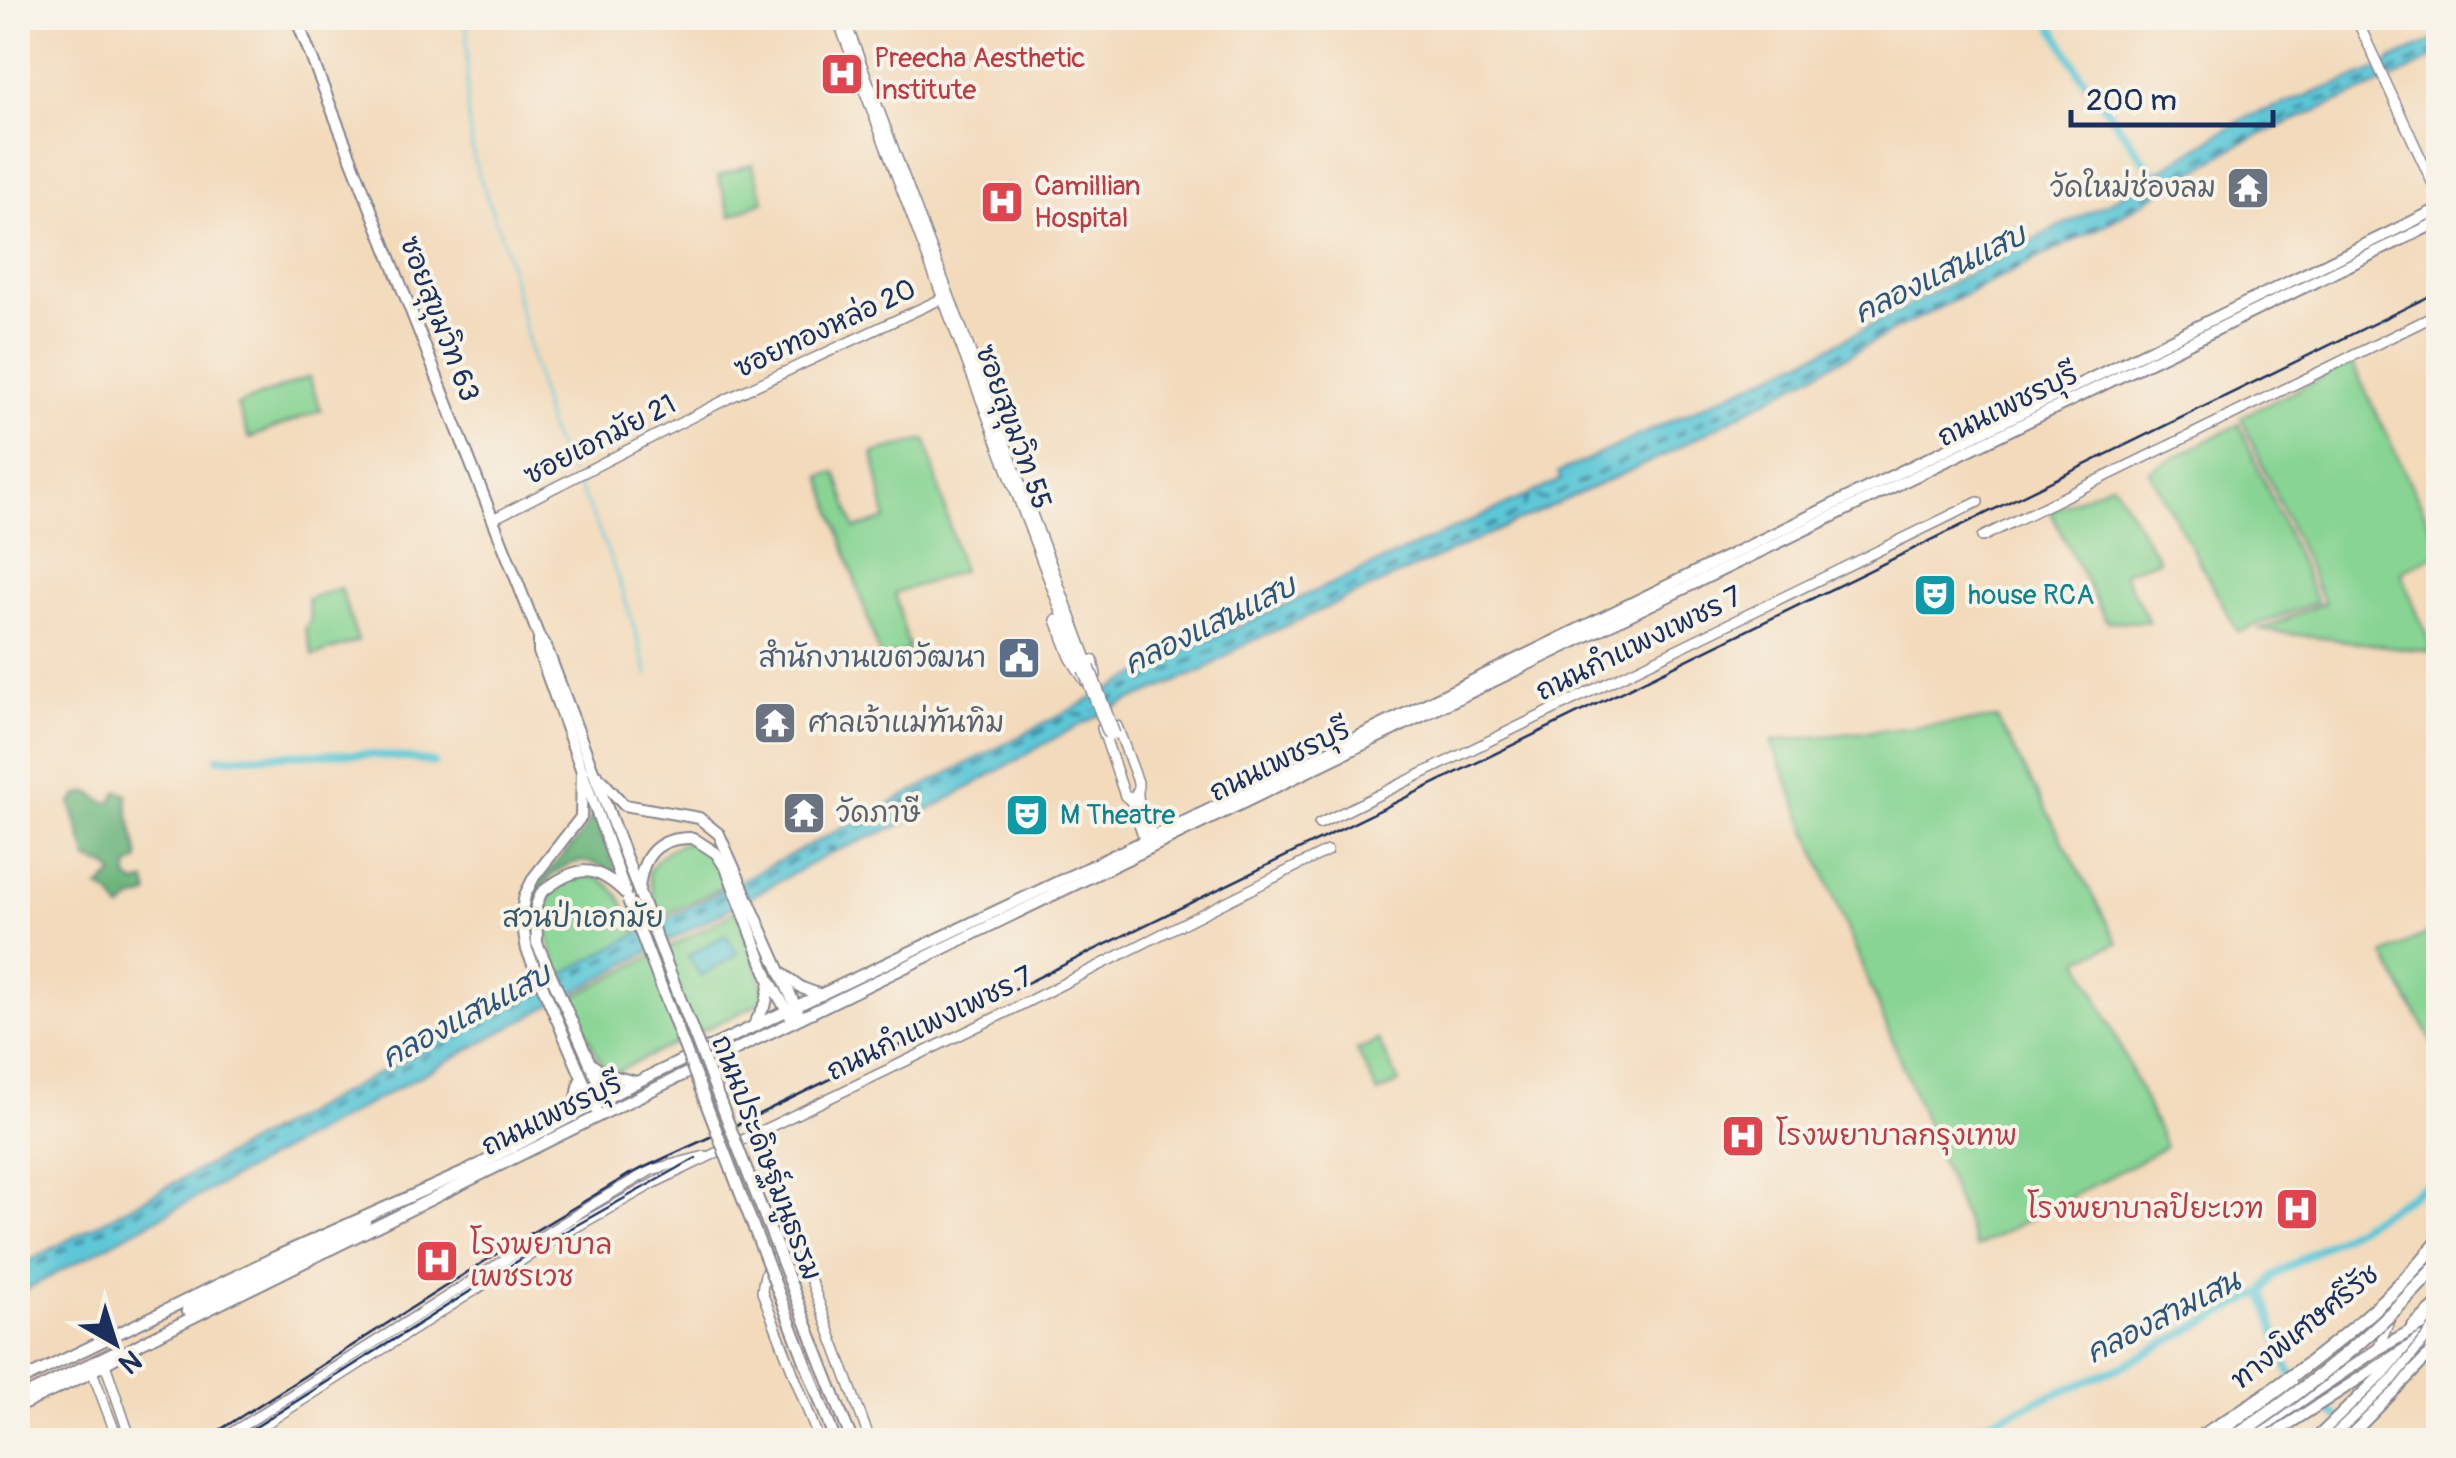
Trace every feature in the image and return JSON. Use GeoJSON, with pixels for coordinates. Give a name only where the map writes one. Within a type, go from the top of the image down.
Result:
{"type":"FeatureCollection","features":[{"type":"Feature","properties":{"kind":"highway","name":"ทางพิเศษศรีรัช"},"geometry":{"type":"LineString","coordinates":[[2195,1440],[2286,1380],[2341,1337],[2438,1242]]}},
{"type":"Feature","properties":{"kind":"highway","name":"ทางพิเศษศรีรัช"},"geometry":{"type":"LineString","coordinates":[[2230,1440],[2338,1361],[2438,1268]]}},
{"type":"Feature","properties":{"kind":"highway"},"geometry":{"type":"LineString","coordinates":[[2324,1437],[2348,1408],[2438,1325]]}},
{"type":"Feature","properties":{"kind":"main road","name":"ซอยสุขุมวิท 63"},"geometry":{"type":"LineString","coordinates":[[296,18],[547,649],[627,896]]}},
{"type":"Feature","properties":{"kind":"main road","name":"ถนนเพชรบุรี"},"geometry":{"type":"LineString","coordinates":[[2288,289],[2438,209]]}},
{"type":"Feature","properties":{"kind":"main road","name":"ถนนเพชรบุรี"},"geometry":{"type":"LineString","coordinates":[[19,1382],[594,1105],[608,1105],[798,1020],[2288,289],[2438,222]]}},
{"type":"Feature","properties":{"kind":"main road","name":"ซอยสุขุมวิท 63"},"geometry":{"type":"LineString","coordinates":[[586,768],[640,893]]}},
{"type":"Feature","properties":{"kind":"main road"},"geometry":{"type":"LineString","coordinates":[[586,768],[624,805],[678,813],[708,824],[726,843],[770,982],[798,1020]]}},
{"type":"Feature","properties":{"kind":"main road"},"geometry":{"type":"LineString","coordinates":[[586,768],[581,817],[534,878],[525,895],[522,915],[523,936],[533,966],[600,1116]]}},
{"type":"Feature","properties":{"kind":"main road"},"geometry":{"type":"LineString","coordinates":[[640,893],[642,864],[650,852],[671,839],[702,841],[731,868]]}},
{"type":"Feature","properties":{"kind":"main road","name":"ถนนเพชรบุรี"},"geometry":{"type":"LineString","coordinates":[[18,1399],[87,1374],[143,1342],[600,1116],[637,1082],[1151,844]]}},
{"type":"Feature","properties":{"kind":"main road"},"geometry":{"type":"LineString","coordinates":[[608,1105],[537,943],[535,922],[541,893],[555,881],[584,870],[604,875],[627,896]]}},
{"type":"Feature","properties":{"kind":"main road","name":"ถนนประดิษฐ์มนูธรรม"},"geometry":{"type":"LineString","coordinates":[[640,893],[852,1440]]}},
{"type":"Feature","properties":{"kind":"main road","name":"ถนนประดิษฐ์มนูธรรม"},"geometry":{"type":"LineString","coordinates":[[627,896],[835,1440]]}},
{"type":"Feature","properties":{"kind":"main road"},"geometry":{"type":"LineString","coordinates":[[751,918],[780,972],[791,1009]]}},
{"type":"Feature","properties":{"kind":"main road"},"geometry":{"type":"LineString","coordinates":[[780,972],[802,988],[822,995]]}},
{"type":"Feature","properties":{"kind":"main road"},"geometry":{"type":"LineString","coordinates":[[753,1027],[766,1003],[770,982]]}},
{"type":"Feature","properties":{"kind":"main road"},"geometry":{"type":"LineString","coordinates":[[590,1063],[604,1074],[637,1082]]}},
{"type":"Feature","properties":{"kind":"main road"},"geometry":{"type":"LineString","coordinates":[[574,1116],[580,1092],[579,1075]]}},
{"type":"Feature","properties":{"kind":"main road","name":"ถนนเพชรบุรี"},"geometry":{"type":"LineString","coordinates":[[19,1382],[280,1264],[386,1208]]}},
{"type":"Feature","properties":{"kind":"main road"},"geometry":{"type":"LineString","coordinates":[[2266,1435],[2360,1361],[2401,1336],[2438,1304]]}},
{"type":"Feature","properties":{"kind":"main road"},"geometry":{"type":"LineString","coordinates":[[2401,1336],[2438,1325]]}},
{"type":"Feature","properties":{"kind":"main road"},"geometry":{"type":"LineString","coordinates":[[2243,1440],[2266,1435],[2438,1325]]}},
{"type":"Feature","properties":{"kind":"main road","name":"ถนนเพชรบุรี"},"geometry":{"type":"LineString","coordinates":[[18,1411],[32,1396],[101,1357],[143,1342]]}},
{"type":"Feature","properties":{"kind":"main road"},"geometry":{"type":"LineString","coordinates":[[2385,1373],[2438,1344]]}},
{"type":"Feature","properties":{"kind":"main road"},"geometry":{"type":"LineString","coordinates":[[2346,1440],[2438,1344]]}},
{"type":"Feature","properties":{"kind":"main road"},"geometry":{"type":"LineString","coordinates":[[18,1411],[65,1392],[87,1374]]}},
{"type":"Feature","properties":{"kind":"street","name":"ซอยสุขุมวิท 55"},"geometry":{"type":"LineString","coordinates":[[841,18],[1052,582]]}},
{"type":"Feature","properties":{"kind":"street"},"geometry":{"type":"LineString","coordinates":[[2356,18],[2438,195]]}},
{"type":"Feature","properties":{"kind":"street","name":"ซอยสุขุมวิท 55"},"geometry":{"type":"LineString","coordinates":[[928,250],[941,300],[1151,844]]}},
{"type":"Feature","properties":{"kind":"street","name":"ซอยทองหล่อ 20"},"geometry":{"type":"LineString","coordinates":[[728,399],[941,300]]}},
{"type":"Feature","properties":{"kind":"street"},"geometry":{"type":"LineString","coordinates":[[1982,537],[2438,314]]}},
{"type":"Feature","properties":{"kind":"street","name":"ซอยเอกมัย 21"},"geometry":{"type":"LineString","coordinates":[[493,519],[728,399]]}},
{"type":"Feature","properties":{"kind":"street","name":"ถนนกำแพงเพชร 7"},"geometry":{"type":"LineString","coordinates":[[1319,824],[1978,502]]}},
{"type":"Feature","properties":{"kind":"street"},"geometry":{"type":"LineString","coordinates":[[1052,582],[1067,593],[1097,671],[1089,681],[1081,678],[1070,657],[1048,600],[1052,582]]}},
{"type":"Feature","properties":{"kind":"street"},"geometry":{"type":"LineString","coordinates":[[1107,724],[1117,726],[1138,782],[1134,799],[1125,796],[1106,748],[1102,728],[1107,724]]}},
{"type":"Feature","properties":{"kind":"street","name":"ถนนกำแพงเพชร 7"},"geometry":{"type":"LineString","coordinates":[[240,1440],[560,1236],[656,1182],[1327,851]]}},
{"type":"Feature","properties":{"kind":"street","name":"ถนนกำแพงเพชร 7"},"geometry":{"type":"LineString","coordinates":[[220,1440],[609,1194],[651,1170],[713,1155]]}},
{"type":"Feature","properties":{"kind":"street"},"geometry":{"type":"LineString","coordinates":[[2211,1440],[2305,1373],[2400,1292],[2438,1250]]}},
{"type":"Feature","properties":{"kind":"street"},"geometry":{"type":"LineString","coordinates":[[819,1440],[762,1292],[764,1269],[781,1257],[799,1262],[808,1273],[870,1440]]}},
{"type":"Feature","properties":{"kind":"street"},"geometry":{"type":"LineString","coordinates":[[2421,1270],[2434,1274],[2438,1268]]}},
{"type":"Feature","properties":{"kind":"street"},"geometry":{"type":"LineString","coordinates":[[2378,1349],[2400,1292]]}},
{"type":"Feature","properties":{"kind":"street"},"geometry":{"type":"LineString","coordinates":[[2324,1437],[2393,1379],[2438,1325]]}},
{"type":"Feature","properties":{"kind":"street"},"geometry":{"type":"LineString","coordinates":[[105,1364],[131,1440]]}},
{"type":"Feature","properties":{"kind":"street"},"geometry":{"type":"LineString","coordinates":[[87,1374],[118,1440]]}},
{"type":"Feature","properties":{"kind":"green space"},"geometry":{"type":"Polygon","coordinates":[[[752,164],[764,201],[731,216],[718,176],[752,164]]]}},
{"type":"Feature","properties":{"kind":"green space"},"geometry":{"type":"Polygon","coordinates":[[[2352,363],[2438,540],[2438,553],[2401,572],[2433,652],[2260,630],[2324,603],[2241,417],[2352,363]]]}},
{"type":"Feature","properties":{"kind":"green space"},"geometry":{"type":"Polygon","coordinates":[[[309,377],[321,410],[249,438],[237,405],[309,377]]]}},
{"type":"Feature","properties":{"kind":"green space"},"geometry":{"type":"Polygon","coordinates":[[[2239,424],[2317,602],[2238,632],[2149,471],[2239,424]]]}},
{"type":"Feature","properties":{"kind":"green space"},"geometry":{"type":"Polygon","coordinates":[[[926,440],[962,571],[895,593],[909,650],[881,659],[821,476],[836,472],[855,529],[886,519],[873,453],[926,440]]]}},
{"type":"Feature","properties":{"kind":"green space"},"geometry":{"type":"Polygon","coordinates":[[[2113,483],[2159,560],[2123,572],[2149,622],[2106,621],[2050,511],[2113,483]]]}},
{"type":"Feature","properties":{"kind":"green space"},"geometry":{"type":"Polygon","coordinates":[[[340,588],[358,641],[313,656],[305,628],[311,620],[307,599],[340,588]]]}},
{"type":"Feature","properties":{"kind":"green space"},"geometry":{"type":"Polygon","coordinates":[[[1997,719],[2118,943],[2080,959],[2166,1147],[1976,1247],[1771,741],[1997,719]]]}},
{"type":"Feature","properties":{"kind":"green space"},"geometry":{"type":"Polygon","coordinates":[[[117,791],[127,794],[139,860],[128,867],[128,878],[136,884],[146,881],[149,895],[132,900],[121,910],[110,894],[99,888],[114,874],[107,866],[88,860],[71,803],[78,795],[89,792],[108,802],[117,791]]]}},
{"type":"Feature","properties":{"kind":"green space"},"geometry":{"type":"Polygon","coordinates":[[[593,813],[618,874],[584,862],[568,865],[545,884],[531,922],[536,889],[585,829],[593,813]]]}},
{"type":"Feature","properties":{"kind":"green space"},"geometry":{"type":"Polygon","coordinates":[[[687,842],[707,853],[728,884],[659,918],[648,873],[664,853],[687,842]]]}},
{"type":"Feature","properties":{"kind":"green space","name":"สวนป่าเอกมัย"},"geometry":{"type":"Polygon","coordinates":[[[593,876],[616,892],[638,934],[560,976],[546,926],[549,896],[557,885],[571,878],[593,876]]]}},
{"type":"Feature","properties":{"kind":"green space"},"geometry":{"type":"Polygon","coordinates":[[[737,910],[764,990],[760,1003],[611,1074],[605,1071],[570,999],[737,910]]]}},
{"type":"Feature","properties":{"kind":"green space"},"geometry":{"type":"Polygon","coordinates":[[[2438,928],[2438,1052],[2384,955],[2438,928]]]}},
{"type":"Feature","properties":{"kind":"green space"},"geometry":{"type":"Polygon","coordinates":[[[1378,1040],[1399,1083],[1378,1093],[1357,1050],[1378,1040]]]}},
{"type":"Feature","properties":{"kind":"water"},"geometry":{"type":"Polygon","coordinates":[[[2438,39],[2438,55],[2399,76],[2243,142],[2109,223],[1895,330],[1665,455],[1247,643],[1202,671],[1062,734],[910,821],[833,852],[18,1294],[18,1267],[630,938],[1194,646],[1561,480],[1558,473],[1822,351],[2108,203],[2245,118],[2384,67],[2392,59],[2438,39]]]}},
{"type":"Feature","properties":{"kind":"water"},"geometry":{"type":"Polygon","coordinates":[[[726,935],[737,954],[701,976],[688,956],[726,935]]]}},
{"type":"Feature","properties":{"kind":"waterway"},"geometry":{"type":"LineString","coordinates":[[467,18],[467,112],[474,161],[505,247],[549,430],[571,474]]}},
{"type":"Feature","properties":{"kind":"waterway"},"geometry":{"type":"LineString","coordinates":[[2048,18],[2080,74],[2160,181]]}},
{"type":"Feature","properties":{"kind":"waterway"},"geometry":{"type":"LineString","coordinates":[[575,481],[617,576],[648,675]]}},
{"type":"Feature","properties":{"kind":"waterway"},"geometry":{"type":"LineString","coordinates":[[218,758],[353,754],[434,763]]}},
{"type":"Feature","properties":{"kind":"waterway","name":"คลองสามเสน"},"geometry":{"type":"LineString","coordinates":[[1944,1440],[2122,1366],[2263,1292],[2273,1276],[2438,1179]]}},
{"type":"Feature","properties":{"kind":"waterway"},"geometry":{"type":"LineString","coordinates":[[2263,1292],[2294,1378]]}},
{"type":"Feature","properties":{"kind":"waterway"},"geometry":{"type":"LineString","coordinates":[[2306,1393],[2338,1417]]}},
{"type":"Feature","properties":{"kind":"waterway"},"geometry":{"type":"LineString","coordinates":[[2354,1427],[2376,1440]]}},
{"type":"Feature","properties":{"kind":"ferry route"},"geometry":{"type":"LineString","coordinates":[[2388,74],[2438,49]]}},
{"type":"Feature","properties":{"kind":"ferry route"},"geometry":{"type":"LineString","coordinates":[[1106,703],[1126,690],[1521,512],[1530,494],[1545,500],[2108,220],[2202,159],[2322,99],[2334,99],[2380,77]]}},
{"type":"Feature","properties":{"kind":"ferry route"},"geometry":{"type":"LineString","coordinates":[[746,885],[815,849],[832,850],[838,838],[1073,714],[1085,716],[1095,710]]}},
{"type":"Feature","properties":{"kind":"ferry route"},"geometry":{"type":"LineString","coordinates":[[657,932],[730,893]]}},
{"type":"Feature","properties":{"kind":"ferry route"},"geometry":{"type":"LineString","coordinates":[[560,983],[642,940]]}},
{"type":"Feature","properties":{"kind":"ferry route"},"geometry":{"type":"LineString","coordinates":[[18,1274],[260,1146],[268,1131],[280,1134],[540,994]]}},
{"type":"Feature","properties":{"kind":"railway"},"geometry":{"type":"LineString","coordinates":[[204,1440],[628,1175],[2438,292]]}},
{"type":"Feature","properties":{"kind":"railway"},"geometry":{"type":"LineString","coordinates":[[235,1440],[559,1235],[696,1158]]}},
{"type":"Feature","properties":{"kind":"place","name":"Preecha Aesthetic Institute"},"geometry":{"type":"Point","coordinates":[842,74]}},
{"type":"Feature","properties":{"kind":"place","name":"วัดใหม่ช่องลม"},"geometry":{"type":"Point","coordinates":[2248,188]}},
{"type":"Feature","properties":{"kind":"place","name":"Camillian Hospital"},"geometry":{"type":"Point","coordinates":[1002,202]}},
{"type":"Feature","properties":{"kind":"place","name":"house RCA"},"geometry":{"type":"Point","coordinates":[1935,595]}},
{"type":"Feature","properties":{"kind":"place","name":"สำนักงานเขตวัฒนา"},"geometry":{"type":"Point","coordinates":[1019,658]}},
{"type":"Feature","properties":{"kind":"place","name":"ศาลเจ้าแม่ทันทิม"},"geometry":{"type":"Point","coordinates":[775,723]}},
{"type":"Feature","properties":{"kind":"place","name":"วัดภาษี"},"geometry":{"type":"Point","coordinates":[804,813]}},
{"type":"Feature","properties":{"kind":"place","name":"M Theatre"},"geometry":{"type":"Point","coordinates":[1027,815]}},
{"type":"Feature","properties":{"kind":"place","name":"โรงพยาบาลกรุงเทพ"},"geometry":{"type":"Point","coordinates":[1743,1136]}},
{"type":"Feature","properties":{"kind":"place","name":"โรงพยาบาลปิยะเวท"},"geometry":{"type":"Point","coordinates":[2297,1209]}},
{"type":"Feature","properties":{"kind":"place","name":"โรงพยาบาล เพชรเวช"},"geometry":{"type":"Point","coordinates":[437,1261]}},
{"type":"Feature","properties":{"kind":"water label","name":"คลองแสนแสบ"},"geometry":{"type":"Point","coordinates":[1940,274]}},
{"type":"Feature","properties":{"kind":"water label","name":"คลองแสนแสบ"},"geometry":{"type":"Point","coordinates":[1210,625]}},
{"type":"Feature","properties":{"kind":"water label","name":"คลองแสนแสบ"},"geometry":{"type":"Point","coordinates":[466,1016]}}]}
